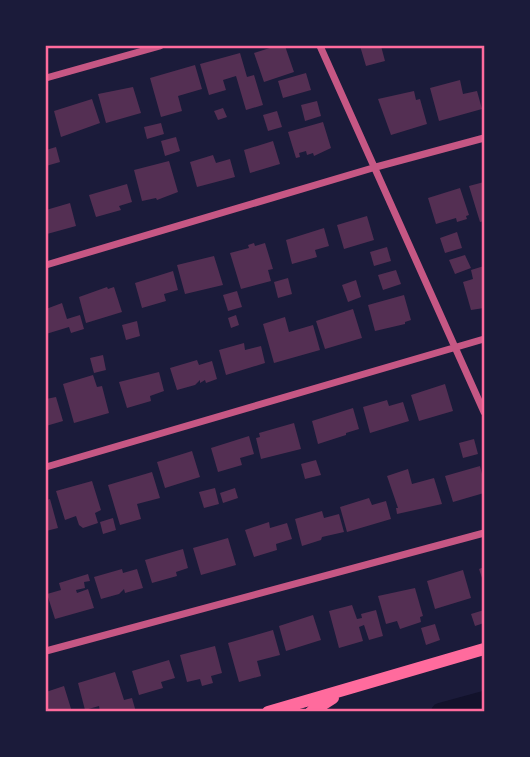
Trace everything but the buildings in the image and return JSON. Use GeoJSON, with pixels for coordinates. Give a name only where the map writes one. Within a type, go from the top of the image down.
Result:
{"type":"FeatureCollection","features":[{"type":"Feature","properties":{"kind":"main road"},"geometry":{"type":"LineString","coordinates":[[268,712],[485,649]]}},
{"type":"Feature","properties":{"kind":"main road"},"geometry":{"type":"LineString","coordinates":[[311,712],[348,688]]}},
{"type":"Feature","properties":{"kind":"street"},"geometry":{"type":"LineString","coordinates":[[46,78],[160,46]]}},
{"type":"Feature","properties":{"kind":"street"},"geometry":{"type":"LineString","coordinates":[[320,46],[485,412]]}},
{"type":"Feature","properties":{"kind":"street"},"geometry":{"type":"LineString","coordinates":[[46,265],[376,167],[485,138]]}},
{"type":"Feature","properties":{"kind":"street"},"geometry":{"type":"LineString","coordinates":[[46,467],[485,339]]}},
{"type":"Feature","properties":{"kind":"street"},"geometry":{"type":"LineString","coordinates":[[46,651],[485,533]]}},
{"type":"Feature","properties":{"kind":"waterway"},"geometry":{"type":"LineString","coordinates":[[440,712],[484,700]]}}]}
